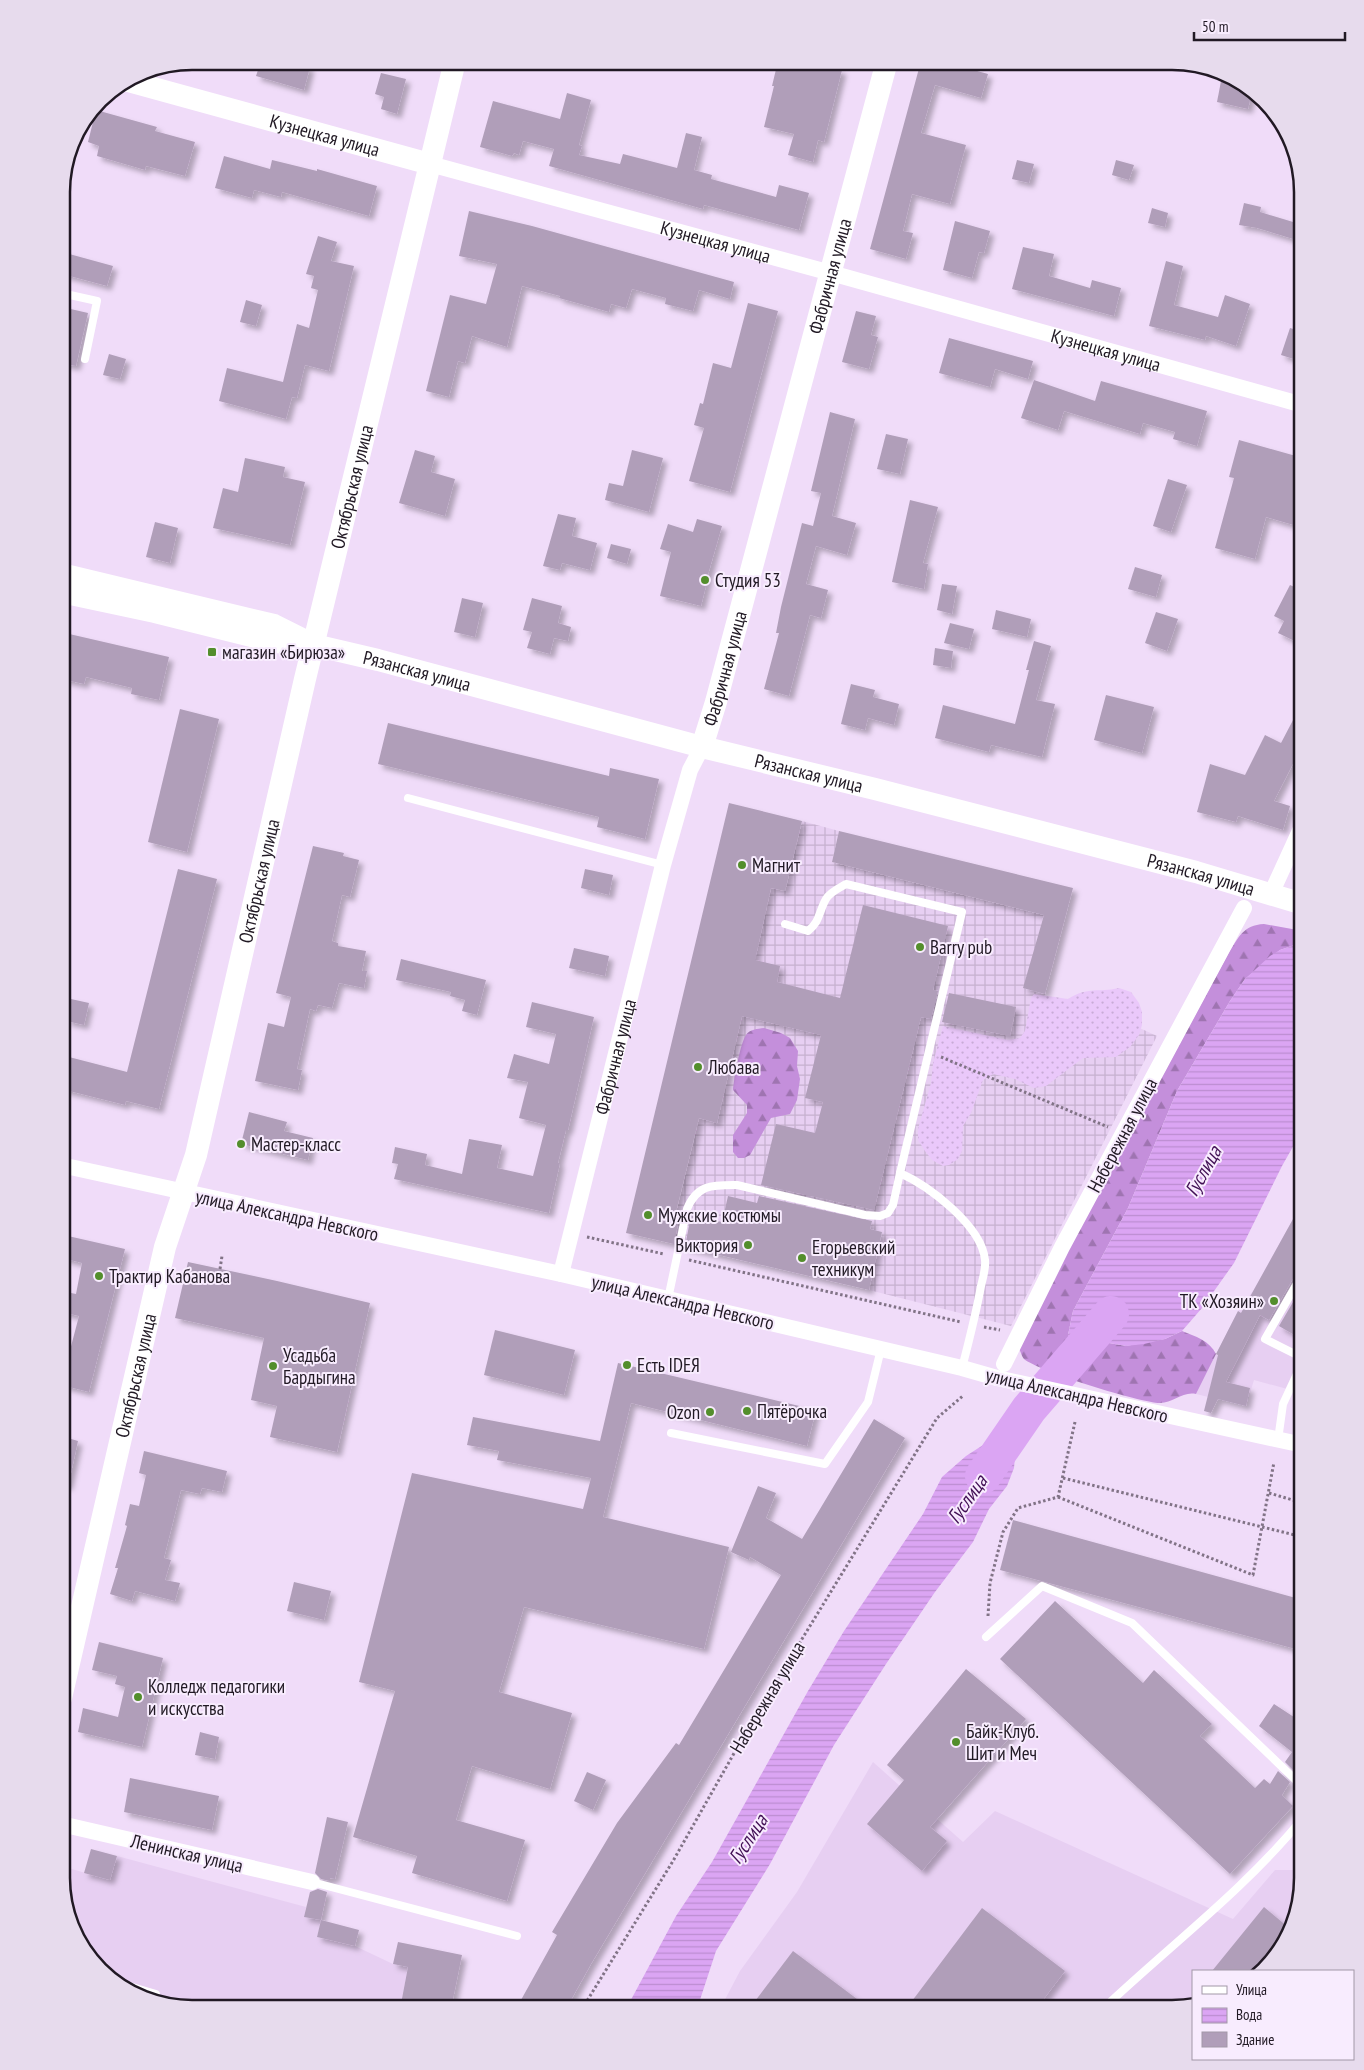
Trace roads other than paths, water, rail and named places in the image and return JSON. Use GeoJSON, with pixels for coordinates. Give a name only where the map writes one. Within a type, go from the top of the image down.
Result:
{"type":"FeatureCollection","features":[{"type":"Feature","properties":{"kind":"street","name":"Октябрьская улица"},"geometry":{"type":"LineString","coordinates":[[70,1655],[165,1247],[196,1154],[314,645],[453,70]]}},
{"type":"Feature","properties":{"kind":"street","name":"Фабричная улица"},"geometry":{"type":"LineString","coordinates":[[562,1274],[663,865],[690,770],[702,747],[716,702],[885,70]]}},
{"type":"Feature","properties":{"kind":"street","name":"Кузнецкая улица"},"geometry":{"type":"LineString","coordinates":[[137,84],[831,273],[1294,402]]}},
{"type":"Feature","properties":{"kind":"street","name":"Рязанская улица"},"geometry":{"type":"LineString","coordinates":[[70,576],[274,624],[314,645]]}},
{"type":"Feature","properties":{"kind":"street","name":"Рязанская улица"},"geometry":{"type":"LineString","coordinates":[[70,594],[156,612],[275,642],[314,645],[388,663],[702,747],[875,789],[1196,872],[1294,901]]}},
{"type":"Feature","properties":{"kind":"street"},"geometry":{"type":"LineString","coordinates":[[1275,895],[1294,847]]}},
{"type":"Feature","properties":{"kind":"street","name":"Набережная улица"},"geometry":{"type":"LineString","coordinates":[[1004,1364],[1062,1247],[1244,908]]}},
{"type":"Feature","properties":{"kind":"street","name":"улица Александра Невского"},"geometry":{"type":"LineString","coordinates":[[70,1167],[562,1274],[1008,1380],[1294,1443]]}},
{"type":"Feature","properties":{"kind":"street","name":"Ленинская улица"},"geometry":{"type":"LineString","coordinates":[[70,1826],[312,1882]]}},
{"type":"Feature","properties":{"kind":"lane"},"geometry":{"type":"LineString","coordinates":[[70,295],[98,301],[85,359]]}},
{"type":"Feature","properties":{"kind":"lane"},"geometry":{"type":"LineString","coordinates":[[408,798],[663,865]]}},
{"type":"Feature","properties":{"kind":"lane"},"geometry":{"type":"LineString","coordinates":[[668,1299],[687,1209],[691,1198],[704,1188],[716,1185],[737,1185],[866,1215],[880,1216],[888,1213],[893,1205],[962,912],[846,884],[836,889],[826,899],[815,926],[808,931],[785,924]]}},
{"type":"Feature","properties":{"kind":"lane"},"geometry":{"type":"LineString","coordinates":[[900,1174],[917,1181],[935,1193],[975,1235],[984,1249],[986,1262],[974,1324],[962,1368]]}},
{"type":"Feature","properties":{"kind":"lane"},"geometry":{"type":"LineString","coordinates":[[1294,1289],[1266,1339],[1294,1355]]}},
{"type":"Feature","properties":{"kind":"lane"},"geometry":{"type":"LineString","coordinates":[[671,1433],[825,1464],[868,1402],[882,1349]]}},
{"type":"Feature","properties":{"kind":"lane"},"geometry":{"type":"LineString","coordinates":[[1278,1440],[1283,1404],[1294,1380]]}},
{"type":"Feature","properties":{"kind":"lane"},"geometry":{"type":"LineString","coordinates":[[986,1636],[1042,1586],[1132,1624],[1294,1778]]}},
{"type":"Feature","properties":{"kind":"lane"},"geometry":{"type":"LineString","coordinates":[[1112,2000],[1138,1975],[1214,1910],[1278,1848],[1294,1829]]}},
{"type":"Feature","properties":{"kind":"lane"},"geometry":{"type":"LineString","coordinates":[[312,1882],[517,1936]]}},
{"type":"Feature","properties":{"kind":"water"},"geometry":{"type":"Polygon","coordinates":[[[1294,945],[1294,1145],[1234,1263],[1202,1308],[1182,1331],[1165,1339],[1144,1344],[1126,1346],[1109,1343],[1093,1353],[1080,1351],[1070,1343],[1068,1335],[1073,1311],[1128,1208],[1177,1091],[1245,979],[1270,956],[1294,945]]]}},
{"type":"Feature","properties":{"kind":"water"},"geometry":{"type":"Polygon","coordinates":[[[1017,1435],[1014,1468],[1007,1486],[989,1509],[973,1542],[935,1592],[834,1745],[770,1864],[716,1951],[700,2000],[631,2000],[676,1916],[712,1862],[808,1691],[844,1631],[923,1514],[942,1477],[966,1456],[994,1438],[1017,1435]]]}},
{"type":"Feature","properties":{"kind":"waterway","name":"Гуслица"},"geometry":{"type":"LineString","coordinates":[[983,1476],[1029,1409],[1111,1314]]}},
{"type":"Feature","properties":{"kind":"place","name":"Студия 53"},"geometry":{"type":"Point","coordinates":[705,580]}},
{"type":"Feature","properties":{"kind":"place","name":"магазин «Бирюза»"},"geometry":{"type":"Point","coordinates":[212,652]}},
{"type":"Feature","properties":{"kind":"place","name":"Магнит"},"geometry":{"type":"Point","coordinates":[742,865]}},
{"type":"Feature","properties":{"kind":"place","name":"Barry pub"},"geometry":{"type":"Point","coordinates":[920,947]}},
{"type":"Feature","properties":{"kind":"place","name":"Любава"},"geometry":{"type":"Point","coordinates":[698,1067]}},
{"type":"Feature","properties":{"kind":"place","name":"Мастер-класс"},"geometry":{"type":"Point","coordinates":[241,1144]}},
{"type":"Feature","properties":{"kind":"place","name":"Мужские костюмы"},"geometry":{"type":"Point","coordinates":[648,1215]}},
{"type":"Feature","properties":{"kind":"place","name":"Виктория"},"geometry":{"type":"Point","coordinates":[748,1245]}},
{"type":"Feature","properties":{"kind":"place","name":"Егорьевский техникум"},"geometry":{"type":"Point","coordinates":[802,1258]}},
{"type":"Feature","properties":{"kind":"place","name":"Трактир Кабанова"},"geometry":{"type":"Point","coordinates":[99,1276]}},
{"type":"Feature","properties":{"kind":"place","name":"ТК «Хозяин»"},"geometry":{"type":"Point","coordinates":[1274,1301]}},
{"type":"Feature","properties":{"kind":"place","name":"Есть IDЕЯ"},"geometry":{"type":"Point","coordinates":[627,1365]}},
{"type":"Feature","properties":{"kind":"place","name":"Усадьба Бардыгина"},"geometry":{"type":"Point","coordinates":[273,1366]}},
{"type":"Feature","properties":{"kind":"place","name":"Пятёрочка"},"geometry":{"type":"Point","coordinates":[747,1411]}},
{"type":"Feature","properties":{"kind":"place","name":"Ozon"},"geometry":{"type":"Point","coordinates":[710,1412]}},
{"type":"Feature","properties":{"kind":"place","name":"Колледж педагогики и искусства"},"geometry":{"type":"Point","coordinates":[138,1697]}},
{"type":"Feature","properties":{"kind":"place","name":"Байк-Клуб. Шит и Меч"},"geometry":{"type":"Point","coordinates":[956,1742]}}]}
